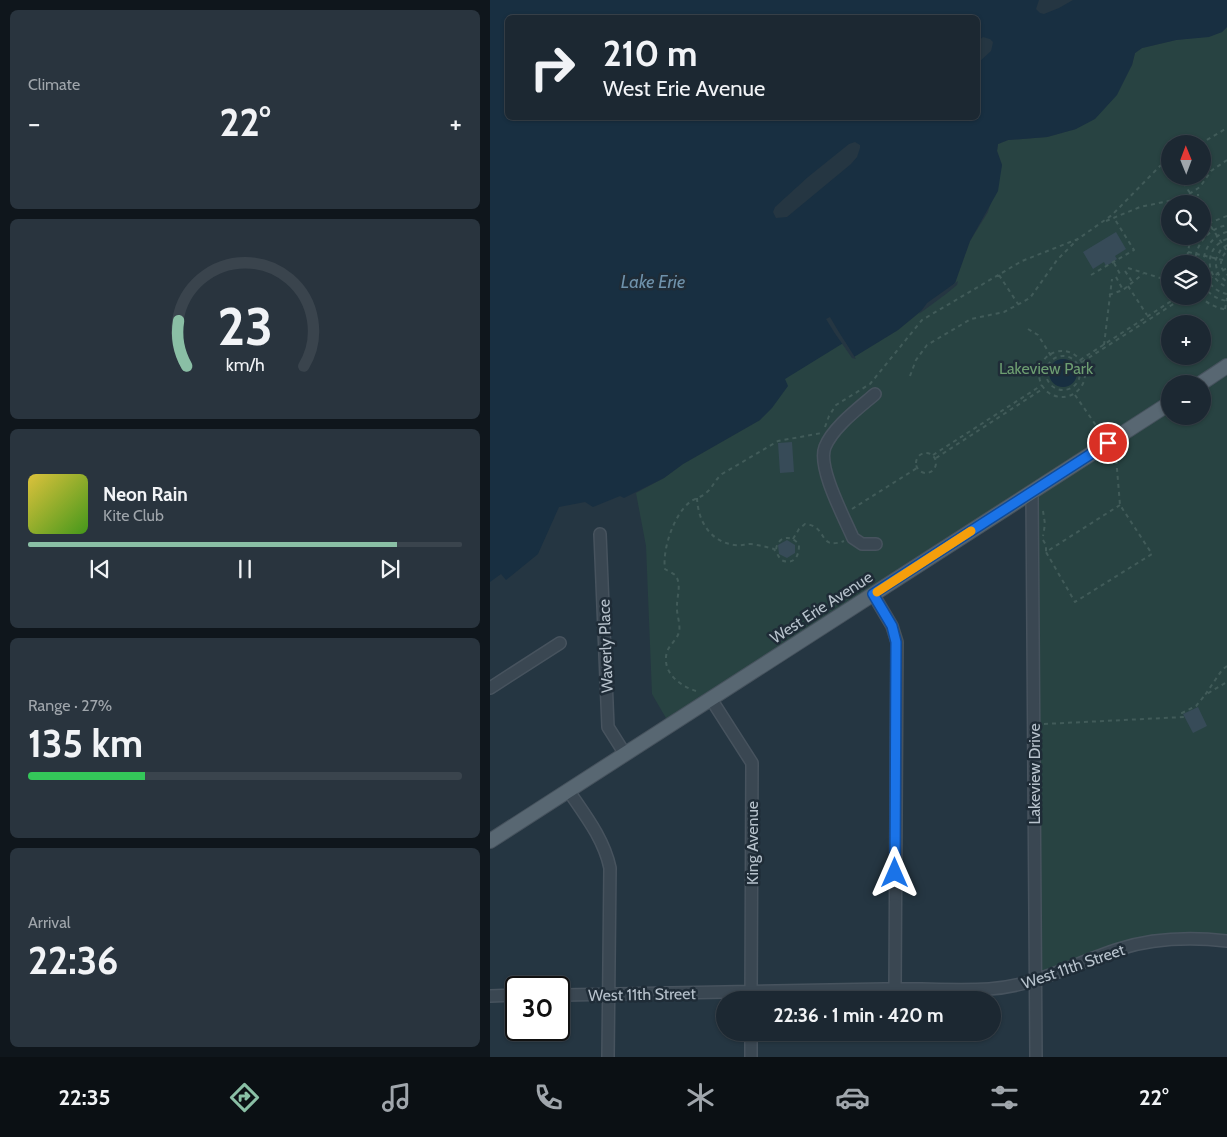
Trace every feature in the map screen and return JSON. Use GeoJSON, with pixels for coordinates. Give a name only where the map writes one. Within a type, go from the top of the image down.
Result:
{"type":"FeatureCollection","features":[{"type":"Feature","properties":{"kind":"main road"},"geometry":{"type":"LineString","coordinates":[[1211,377],[1227,366]]}},
{"type":"Feature","properties":{"kind":"main road","name":"West Erie Avenue"},"geometry":{"type":"LineString","coordinates":[[490,841],[1161,409]]}},
{"type":"Feature","properties":{"kind":"street"},"geometry":{"type":"LineString","coordinates":[[875,394],[827,436],[823,455],[824,470],[852,538],[862,544],[876,544]]}},
{"type":"Feature","properties":{"kind":"street","name":"Lakeview Drive"},"geometry":{"type":"LineString","coordinates":[[1032,492],[1036,1057]]}},
{"type":"Feature","properties":{"kind":"street","name":"Waverly Place"},"geometry":{"type":"LineString","coordinates":[[600,534],[608,727],[625,754]]}},
{"type":"Feature","properties":{"kind":"street"},"geometry":{"type":"LineString","coordinates":[[873,594],[892,626],[896,642],[895,989]]}},
{"type":"Feature","properties":{"kind":"street"},"geometry":{"type":"LineString","coordinates":[[490,688],[560,643]]}},
{"type":"Feature","properties":{"kind":"street","name":"King Avenue"},"geometry":{"type":"LineString","coordinates":[[711,699],[752,763],[751,991]]}},
{"type":"Feature","properties":{"kind":"street"},"geometry":{"type":"LineString","coordinates":[[568,790],[597,834],[606,852],[610,868],[608,1057]]}},
{"type":"Feature","properties":{"kind":"street","name":"West 11th Street"},"geometry":{"type":"LineString","coordinates":[[854,991],[989,989],[1036,981],[1100,956],[1142,943],[1187,938],[1227,941]]}},
{"type":"Feature","properties":{"kind":"street"},"geometry":{"type":"LineString","coordinates":[[490,996],[505,995]]}},
{"type":"Feature","properties":{"kind":"street","name":"West 11th Street"},"geometry":{"type":"LineString","coordinates":[[570,995],[716,996]]}},
{"type":"Feature","properties":{"kind":"street"},"geometry":{"type":"LineString","coordinates":[[751,1041],[751,1057]]}},
{"type":"Feature","properties":{"kind":"path"},"geometry":{"type":"LineString","coordinates":[[1211,137],[1227,128]]}},
{"type":"Feature","properties":{"kind":"path"},"geometry":{"type":"LineString","coordinates":[[1101,223],[1140,207],[1182,198],[1200,188],[1211,171],[1227,160]]}},
{"type":"Feature","properties":{"kind":"path"},"geometry":{"type":"LineString","coordinates":[[910,376],[916,360],[927,345],[972,318],[1004,312],[1030,298],[1057,260],[1078,239],[1112,215],[1161,166]]}},
{"type":"Feature","properties":{"kind":"path"},"geometry":{"type":"LineString","coordinates":[[1185,185],[1190,193]]}},
{"type":"Feature","properties":{"kind":"path"},"geometry":{"type":"LineString","coordinates":[[1211,221],[1227,216]]}},
{"type":"Feature","properties":{"kind":"path"},"geometry":{"type":"LineString","coordinates":[[1091,275],[1134,250],[1114,218]]}},
{"type":"Feature","properties":{"kind":"path"},"geometry":{"type":"LineString","coordinates":[[1195,254],[1204,238],[1213,230],[1227,225]]}},
{"type":"Feature","properties":{"kind":"path"},"geometry":{"type":"LineString","coordinates":[[1211,227],[1227,251],[1221,260],[1222,271],[1227,275]]}},
{"type":"Feature","properties":{"kind":"path"},"geometry":{"type":"LineString","coordinates":[[1203,255],[1212,240],[1227,232]]}},
{"type":"Feature","properties":{"kind":"path"},"geometry":{"type":"LineString","coordinates":[[696,691],[679,683],[666,666],[667,652],[679,632],[676,606],[679,588],[675,574],[665,569],[664,556],[679,515],[690,502],[707,493],[714,481],[722,474],[778,441],[811,434],[827,436],[829,416],[836,405],[870,384],[922,320],[1022,261],[1078,239]]}},
{"type":"Feature","properties":{"kind":"path"},"geometry":{"type":"LineString","coordinates":[[1211,255],[1221,242],[1227,239]]}},
{"type":"Feature","properties":{"kind":"path"},"geometry":{"type":"LineString","coordinates":[[1188,255],[1190,245]]}},
{"type":"Feature","properties":{"kind":"path"},"geometry":{"type":"LineString","coordinates":[[1227,245],[1217,254],[1215,259],[1215,268],[1218,274],[1227,282]]}},
{"type":"Feature","properties":{"kind":"path"},"geometry":{"type":"LineString","coordinates":[[1188,252],[1199,255]]}},
{"type":"Feature","properties":{"kind":"path"},"geometry":{"type":"LineString","coordinates":[[1211,257],[1227,264],[1222,271],[1213,277]]}},
{"type":"Feature","properties":{"kind":"path"},"geometry":{"type":"LineString","coordinates":[[1113,262],[1120,274]]}},
{"type":"Feature","properties":{"kind":"path"},"geometry":{"type":"LineString","coordinates":[[1128,268],[1161,278]]}},
{"type":"Feature","properties":{"kind":"path"},"geometry":{"type":"LineString","coordinates":[[1125,271],[1133,283]]}},
{"type":"Feature","properties":{"kind":"path"},"geometry":{"type":"LineString","coordinates":[[1211,272],[1218,283],[1227,287]]}},
{"type":"Feature","properties":{"kind":"path"},"geometry":{"type":"LineString","coordinates":[[1109,295],[1123,290],[1144,273]]}},
{"type":"Feature","properties":{"kind":"path"},"geometry":{"type":"LineString","coordinates":[[999,275],[1018,304]]}},
{"type":"Feature","properties":{"kind":"path"},"geometry":{"type":"LineString","coordinates":[[1116,277],[1123,290]]}},
{"type":"Feature","properties":{"kind":"path"},"geometry":{"type":"LineString","coordinates":[[1104,346],[1112,278]]}},
{"type":"Feature","properties":{"kind":"path"},"geometry":{"type":"LineString","coordinates":[[1211,285],[1227,294]]}},
{"type":"Feature","properties":{"kind":"path"},"geometry":{"type":"LineString","coordinates":[[1128,286],[1150,319]]}},
{"type":"Feature","properties":{"kind":"path"},"geometry":{"type":"LineString","coordinates":[[1211,295],[1220,300],[1227,300],[1226,309],[1220,309],[1211,304]]}},
{"type":"Feature","properties":{"kind":"path"},"geometry":{"type":"LineString","coordinates":[[1077,364],[1165,305]]}},
{"type":"Feature","properties":{"kind":"path"},"geometry":{"type":"LineString","coordinates":[[1126,332],[1173,305]]}},
{"type":"Feature","properties":{"kind":"path"},"geometry":{"type":"LineString","coordinates":[[1028,329],[1038,335],[1053,358]]}},
{"type":"Feature","properties":{"kind":"path"},"geometry":{"type":"LineString","coordinates":[[1062,351],[1070,352],[1081,361],[1086,376],[1084,383],[1075,394],[1060,398],[1053,396],[1043,387],[1039,370],[1042,363],[1050,355],[1062,351]]}},
{"type":"Feature","properties":{"kind":"path"},"geometry":{"type":"LineString","coordinates":[[1069,357],[1077,364],[1080,376],[1078,382],[1072,388],[1063,391],[1057,390],[1048,383],[1045,372],[1046,367],[1053,358],[1069,357]]}},
{"type":"Feature","properties":{"kind":"path"},"geometry":{"type":"LineString","coordinates":[[936,458],[1015,407],[1048,383]]}},
{"type":"Feature","properties":{"kind":"path"},"geometry":{"type":"LineString","coordinates":[[933,455],[1013,403],[1043,387]]}},
{"type":"Feature","properties":{"kind":"path"},"geometry":{"type":"LineString","coordinates":[[1072,388],[1102,434]]}},
{"type":"Feature","properties":{"kind":"path"},"geometry":{"type":"LineString","coordinates":[[1013,403],[1015,407]]}},
{"type":"Feature","properties":{"kind":"path"},"geometry":{"type":"LineString","coordinates":[[990,418],[992,422]]}},
{"type":"Feature","properties":{"kind":"path"},"geometry":{"type":"LineString","coordinates":[[964,434],[967,438]]}},
{"type":"Feature","properties":{"kind":"path"},"geometry":{"type":"LineString","coordinates":[[1041,507],[1045,521],[1043,540],[1046,545],[1046,552],[1075,602],[1152,554],[1120,505],[1116,457],[1112,451]]}},
{"type":"Feature","properties":{"kind":"path"},"geometry":{"type":"LineString","coordinates":[[926,452],[936,458],[936,465],[930,472],[923,472],[917,468],[916,460],[920,454],[926,452]]}},
{"type":"Feature","properties":{"kind":"path"},"geometry":{"type":"LineString","coordinates":[[842,514],[917,468]]}},
{"type":"Feature","properties":{"kind":"path"},"geometry":{"type":"LineString","coordinates":[[697,498],[699,516],[707,529],[717,537],[728,544],[751,544],[776,550]]}},
{"type":"Feature","properties":{"kind":"path"},"geometry":{"type":"LineString","coordinates":[[1046,552],[1120,505]]}},
{"type":"Feature","properties":{"kind":"path"},"geometry":{"type":"LineString","coordinates":[[793,539],[805,524],[813,525],[819,530],[827,543],[832,544],[852,538]]}},
{"type":"Feature","properties":{"kind":"path"},"geometry":{"type":"LineString","coordinates":[[789,537],[798,543],[798,556],[793,561],[781,560],[776,550],[778,542],[784,538],[789,537]]}},
{"type":"Feature","properties":{"kind":"path"},"geometry":{"type":"LineString","coordinates":[[1034,724],[1184,717],[1182,714],[1196,706],[1222,670],[1227,666]]}},
{"type":"Feature","properties":{"kind":"path"},"geometry":{"type":"LineString","coordinates":[[1204,695],[1227,682]]}},
{"type":"Feature","properties":{"kind":"green space","name":"Lakeview Park"},"geometry":{"type":"Polygon","coordinates":[[[1227,27],[1227,941],[1164,940],[1036,981],[1032,492],[670,725],[652,694],[646,546],[636,493],[760,420],[784,379],[845,341],[855,356],[898,330],[955,283],[970,241],[988,212],[1002,165],[997,151],[998,144],[1008,140],[1047,137],[1076,129],[1132,65],[1135,53],[1142,48],[1176,40],[1209,36],[1222,32],[1227,27]]]}},
{"type":"Feature","properties":{"kind":"water","name":"Lake Erie"},"geometry":{"type":"Polygon","coordinates":[[[490,0],[1227,0],[1227,27],[1222,32],[1209,37],[1176,40],[1142,48],[1135,53],[1132,65],[1117,95],[1095,119],[1076,129],[1047,137],[1008,140],[998,144],[997,151],[1002,165],[998,191],[970,241],[955,283],[898,330],[854,357],[845,342],[785,379],[788,386],[772,408],[760,420],[683,464],[664,478],[624,498],[620,496],[593,507],[585,502],[559,507],[538,554],[506,580],[501,574],[490,582],[490,0]]]}},
{"type":"Feature","properties":{"kind":"water"},"geometry":{"type":"Polygon","coordinates":[[[1063,359],[1073,363],[1077,373],[1073,383],[1063,387],[1053,383],[1049,373],[1053,363],[1063,359]]]}},
{"type":"Feature","properties":{"kind":"pier"},"geometry":{"type":"Polygon","coordinates":[[[1039,0],[1073,0],[1044,14],[1036,9],[1039,0]]]}},
{"type":"Feature","properties":{"kind":"pier"},"geometry":{"type":"Polygon","coordinates":[[[983,37],[993,42],[991,51],[980,61],[980,39],[983,37]]]}},
{"type":"Feature","properties":{"kind":"pier"},"geometry":{"type":"Polygon","coordinates":[[[855,142],[860,145],[860,148],[857,157],[851,164],[787,217],[776,218],[773,212],[775,207],[808,177],[849,144],[855,142]]]}},
{"type":"Feature","properties":{"kind":"pier"},"geometry":{"type":"Polygon","coordinates":[[[958,281],[957,285],[919,314],[927,303],[958,281]]]}},
{"type":"Feature","properties":{"kind":"pier"},"geometry":{"type":"Polygon","coordinates":[[[830,317],[856,359],[852,358],[834,332],[826,319],[830,317]]]}},
{"type":"Feature","properties":{"kind":"building"},"geometry":{"type":"Polygon","coordinates":[[[1116,232],[1126,249],[1115,256],[1117,259],[1113,262],[1106,266],[1104,262],[1093,269],[1083,252],[1116,232]]]}},
{"type":"Feature","properties":{"kind":"building"},"geometry":{"type":"Polygon","coordinates":[[[792,442],[794,472],[780,473],[778,443],[792,442]]]}},
{"type":"Feature","properties":{"kind":"building"},"geometry":{"type":"Polygon","coordinates":[[[787,540],[795,545],[795,553],[787,558],[779,554],[778,545],[787,540]]]}},
{"type":"Feature","properties":{"kind":"building"},"geometry":{"type":"Polygon","coordinates":[[[1198,707],[1207,726],[1193,733],[1183,714],[1198,707]]]}},
{"type":"Feature","properties":{"kind":"slow traffic"},"geometry":{"type":"LineString","coordinates":[[877,592],[971,531]]}},
{"type":"Feature","properties":{"kind":"route"},"geometry":{"type":"LineString","coordinates":[[895,873],[896,642],[889,619],[873,594],[1108,443]]}}]}
